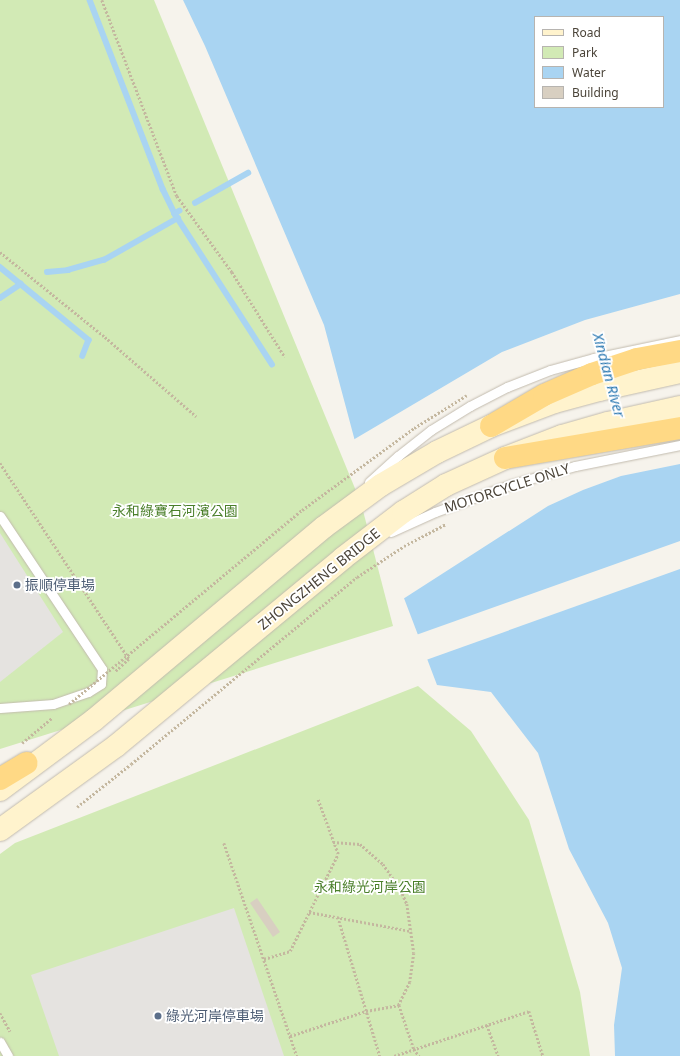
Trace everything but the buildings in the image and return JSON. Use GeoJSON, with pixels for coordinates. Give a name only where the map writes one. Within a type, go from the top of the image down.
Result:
{"type":"FeatureCollection","features":[{"type":"Feature","properties":{"kind":"highway"},"geometry":{"type":"LineString","coordinates":[[491,426],[544,395],[592,374],[637,359],[680,351]]}},
{"type":"Feature","properties":{"kind":"highway"},"geometry":{"type":"LineString","coordinates":[[505,458],[680,428]]}},
{"type":"Feature","properties":{"kind":"highway"},"geometry":{"type":"LineString","coordinates":[[0,779],[22,755]]}},
{"type":"Feature","properties":{"kind":"main road"},"geometry":{"type":"LineString","coordinates":[[0,790],[94,720],[324,527],[381,485],[437,452],[491,426],[556,402],[671,374]]}},
{"type":"Feature","properties":{"kind":"main road","name":"ZHONGZHENG BRIDGE"},"geometry":{"type":"LineString","coordinates":[[0,830],[116,746],[343,558],[403,512],[446,485],[505,458],[562,436],[680,407]]}},
{"type":"Feature","properties":{"kind":"main road"},"geometry":{"type":"LineString","coordinates":[[0,771],[22,755],[94,720]]}},
{"type":"Feature","properties":{"kind":"lane"},"geometry":{"type":"LineString","coordinates":[[324,527],[361,488],[398,456],[431,430],[470,406],[507,387],[550,370],[594,358],[680,340]]}},
{"type":"Feature","properties":{"kind":"lane","name":"MOTORCYCLE ONLY"},"geometry":{"type":"LineString","coordinates":[[343,558],[394,530],[436,512],[512,484],[582,464],[680,445]]}},
{"type":"Feature","properties":{"kind":"lane"},"geometry":{"type":"LineString","coordinates":[[0,516],[102,669],[101,684],[88,692],[53,704],[0,708]]}},
{"type":"Feature","properties":{"kind":"lane"},"geometry":{"type":"LineString","coordinates":[[0,1042],[8,1056]]}},
{"type":"Feature","properties":{"kind":"path"},"geometry":{"type":"LineString","coordinates":[[102,0],[177,196],[232,272],[285,357]]}},
{"type":"Feature","properties":{"kind":"path"},"geometry":{"type":"LineString","coordinates":[[0,252],[105,337],[196,416]]}},
{"type":"Feature","properties":{"kind":"path"},"geometry":{"type":"LineString","coordinates":[[64,709],[302,510],[414,428],[466,395]]}},
{"type":"Feature","properties":{"kind":"path"},"geometry":{"type":"LineString","coordinates":[[0,463],[129,660]]}},
{"type":"Feature","properties":{"kind":"path"},"geometry":{"type":"LineString","coordinates":[[77,807],[132,764],[357,577],[404,546],[449,523]]}},
{"type":"Feature","properties":{"kind":"path"},"geometry":{"type":"LineString","coordinates":[[22,755],[58,713]]}},
{"type":"Feature","properties":{"kind":"path"},"geometry":{"type":"LineString","coordinates":[[264,959],[290,950],[338,854],[318,800]]}},
{"type":"Feature","properties":{"kind":"path"},"geometry":{"type":"LineString","coordinates":[[333,842],[360,844],[383,864],[401,890],[407,904],[414,953],[410,982],[399,1005],[414,1049],[419,1056]]}},
{"type":"Feature","properties":{"kind":"path"},"geometry":{"type":"LineString","coordinates":[[224,843],[297,1056]]}},
{"type":"Feature","properties":{"kind":"path"},"geometry":{"type":"LineString","coordinates":[[309,912],[411,931]]}},
{"type":"Feature","properties":{"kind":"path"},"geometry":{"type":"LineString","coordinates":[[338,917],[380,1056]]}},
{"type":"Feature","properties":{"kind":"path"},"geometry":{"type":"LineString","coordinates":[[290,1036],[366,1011],[399,1005]]}},
{"type":"Feature","properties":{"kind":"path"},"geometry":{"type":"LineString","coordinates":[[394,1056],[529,1011],[544,1056]]}},
{"type":"Feature","properties":{"kind":"path"},"geometry":{"type":"LineString","coordinates":[[487,1025],[498,1056]]}},
{"type":"Feature","properties":{"kind":"green space","name":"永和綠寶石河濱公園"},"geometry":{"type":"Polygon","coordinates":[[[0,0],[154,0],[361,503],[393,626],[0,749],[0,0]]]}},
{"type":"Feature","properties":{"kind":"green space","name":"永和綠光河岸公園"},"geometry":{"type":"Polygon","coordinates":[[[418,686],[471,731],[529,820],[580,992],[590,1056],[0,1056],[0,854],[15,843],[418,686]]]}},
{"type":"Feature","properties":{"kind":"shaded area","name":"振順停車場"},"geometry":{"type":"Polygon","coordinates":[[[0,533],[63,632],[0,682],[0,533]]]}},
{"type":"Feature","properties":{"kind":"shaded area","name":"綠光河岸停車場"},"geometry":{"type":"Polygon","coordinates":[[[234,908],[284,1056],[59,1056],[31,975],[234,908]]]}},
{"type":"Feature","properties":{"kind":"water","name":"Xindian River"},"geometry":{"type":"Polygon","coordinates":[[[183,0],[680,0],[680,1056],[615,1056],[614,1025],[622,968],[608,923],[569,849],[538,753],[491,692],[437,685],[380,535],[324,325],[205,46],[183,0]]]}},
{"type":"Feature","properties":{"kind":"pier"},"geometry":{"type":"Polygon","coordinates":[[[680,294],[680,464],[621,476],[583,490],[548,506],[403,599],[379,535],[353,440],[502,352],[585,320],[680,294]]]}},
{"type":"Feature","properties":{"kind":"pier"},"geometry":{"type":"Polygon","coordinates":[[[680,541],[680,569],[426,660],[416,635],[680,541]]]}},
{"type":"Feature","properties":{"kind":"waterway"},"geometry":{"type":"LineString","coordinates":[[90,0],[163,189],[175,214]]}},
{"type":"Feature","properties":{"kind":"waterway"},"geometry":{"type":"LineString","coordinates":[[195,203],[248,173]]}},
{"type":"Feature","properties":{"kind":"waterway"},"geometry":{"type":"LineString","coordinates":[[180,211],[175,214],[272,364]]}},
{"type":"Feature","properties":{"kind":"waterway"},"geometry":{"type":"LineString","coordinates":[[47,272],[68,270],[104,260],[178,218]]}},
{"type":"Feature","properties":{"kind":"waterway"},"geometry":{"type":"LineString","coordinates":[[0,267],[89,340],[83,356]]}},
{"type":"Feature","properties":{"kind":"waterway"},"geometry":{"type":"LineString","coordinates":[[0,298],[21,284]]}},
{"type":"Feature","properties":{"kind":"place","name":"振順停車場"},"geometry":{"type":"Point","coordinates":[17,585]}},
{"type":"Feature","properties":{"kind":"place","name":"綠光河岸停車場"},"geometry":{"type":"Point","coordinates":[158,1016]}}]}
